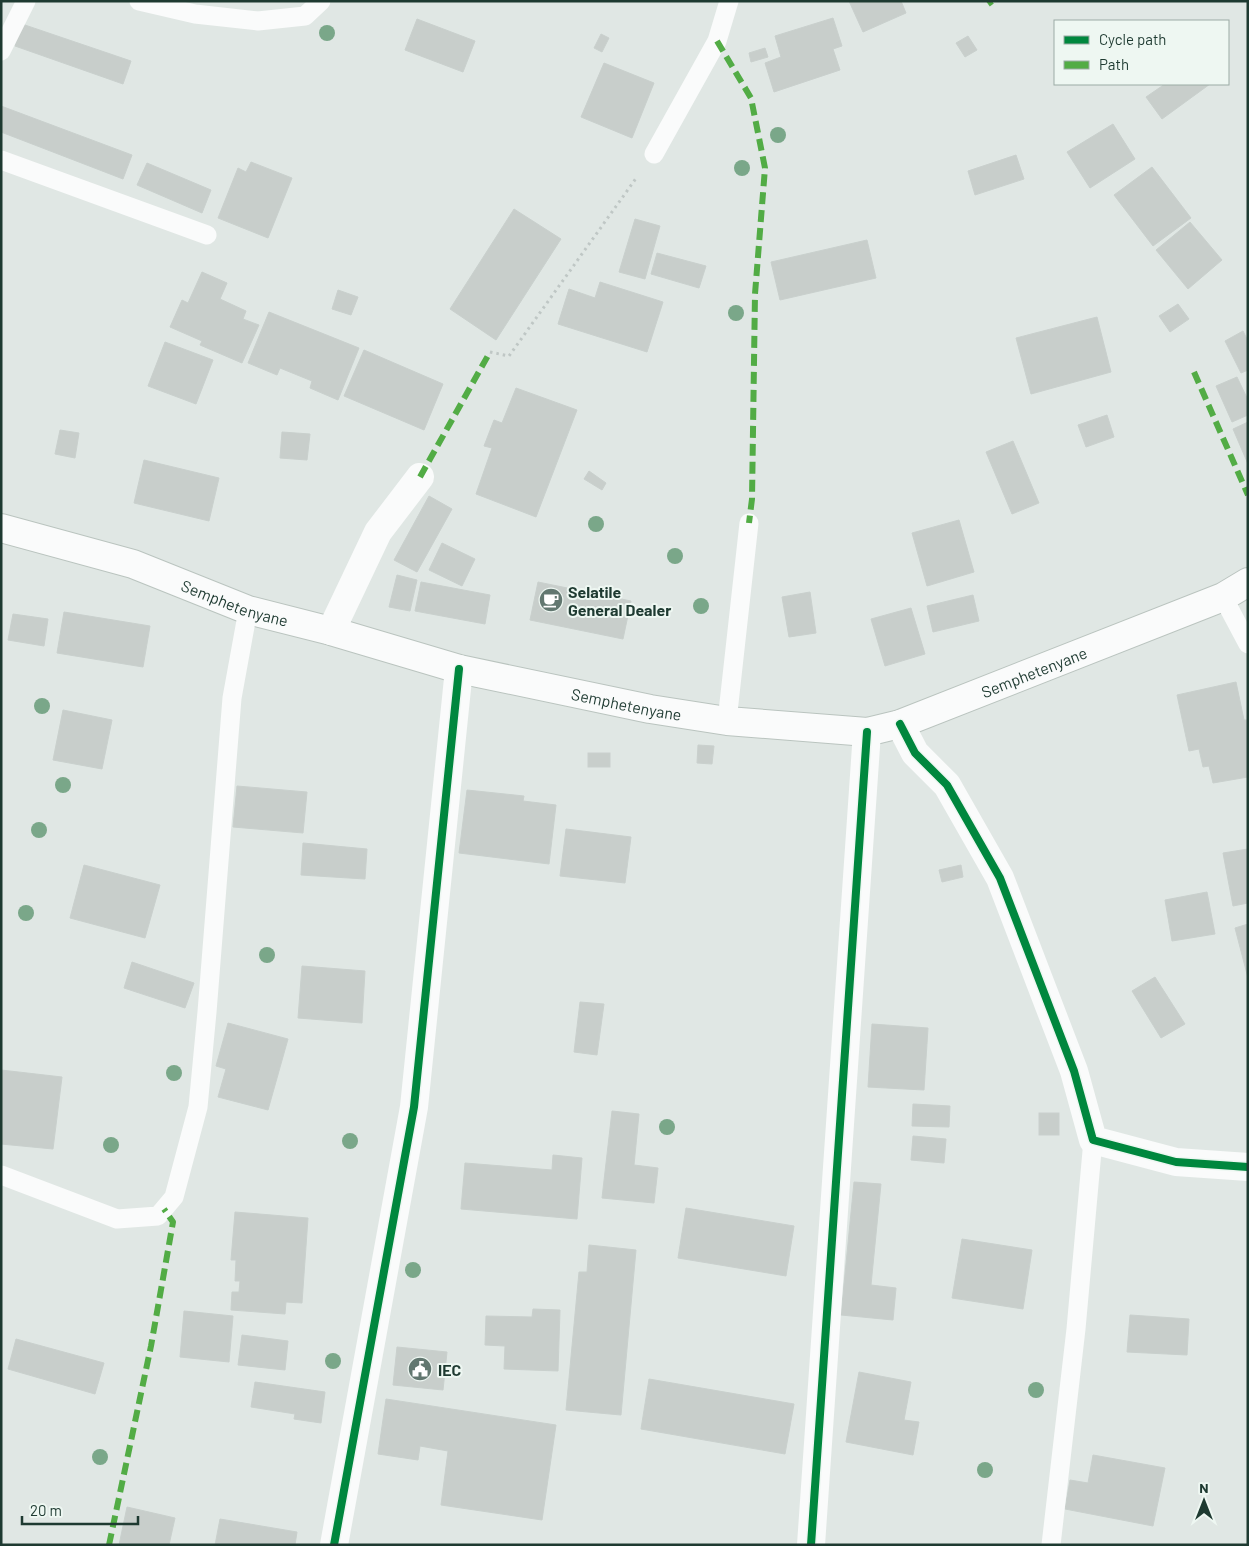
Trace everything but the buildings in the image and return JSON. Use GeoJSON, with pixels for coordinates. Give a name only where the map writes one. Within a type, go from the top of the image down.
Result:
{"type":"FeatureCollection","features":[{"type":"Feature","properties":{"kind":"street"},"geometry":{"type":"LineString","coordinates":[[330,631],[378,532],[420,477]]}},
{"type":"Feature","properties":{"kind":"street","name":"Semphetenyane"},"geometry":{"type":"LineString","coordinates":[[1,528],[133,564],[248,610],[330,631],[459,669],[650,709],[727,721],[867,732],[900,724],[1223,597],[1248,582]]}},
{"type":"Feature","properties":{"kind":"street"},"geometry":{"type":"LineString","coordinates":[[334,1545],[414,1107],[459,669]]}},
{"type":"Feature","properties":{"kind":"street"},"geometry":{"type":"LineString","coordinates":[[900,724],[914,753],[947,785],[1000,878],[1074,1071],[1093,1140],[1176,1162],[1248,1167]]}},
{"type":"Feature","properties":{"kind":"street"},"geometry":{"type":"LineString","coordinates":[[811,1545],[867,732]]}},
{"type":"Feature","properties":{"kind":"lane"},"geometry":{"type":"LineString","coordinates":[[1,51],[26,1]]}},
{"type":"Feature","properties":{"kind":"lane"},"geometry":{"type":"LineString","coordinates":[[138,1],[195,14],[258,21],[305,16],[321,1]]}},
{"type":"Feature","properties":{"kind":"lane"},"geometry":{"type":"LineString","coordinates":[[654,154],[717,41],[729,1]]}},
{"type":"Feature","properties":{"kind":"lane"},"geometry":{"type":"LineString","coordinates":[[1,160],[208,235]]}},
{"type":"Feature","properties":{"kind":"lane"},"geometry":{"type":"LineString","coordinates":[[727,721],[749,523]]}},
{"type":"Feature","properties":{"kind":"lane"},"geometry":{"type":"LineString","coordinates":[[1223,597],[1248,644]]}},
{"type":"Feature","properties":{"kind":"lane"},"geometry":{"type":"LineString","coordinates":[[1,1175],[117,1219],[158,1216],[174,1197],[198,1108],[208,1012],[232,698],[248,610]]}},
{"type":"Feature","properties":{"kind":"lane"},"geometry":{"type":"LineString","coordinates":[[1051,1545],[1076,1329],[1093,1140]]}},
{"type":"Feature","properties":{"kind":"path"},"geometry":{"type":"LineString","coordinates":[[490,352],[509,356],[654,154]]}},
{"type":"Feature","properties":{"kind":"marked path"},"geometry":{"type":"LineString","coordinates":[[988,4],[992,1]]}},
{"type":"Feature","properties":{"kind":"marked path"},"geometry":{"type":"LineString","coordinates":[[717,41],[751,98],[765,168],[755,294],[752,499],[749,523]]}},
{"type":"Feature","properties":{"kind":"marked path"},"geometry":{"type":"LineString","coordinates":[[420,477],[490,352]]}},
{"type":"Feature","properties":{"kind":"marked path"},"geometry":{"type":"LineString","coordinates":[[1194,372],[1248,495]]}},
{"type":"Feature","properties":{"kind":"marked path"},"geometry":{"type":"LineString","coordinates":[[109,1545],[151,1346],[173,1222],[164,1209]]}},
{"type":"Feature","properties":{"kind":"cycle path"},"geometry":{"type":"LineString","coordinates":[[334,1545],[414,1107],[459,669]]}},
{"type":"Feature","properties":{"kind":"cycle path"},"geometry":{"type":"LineString","coordinates":[[900,724],[915,753],[947,785],[1000,878],[1074,1071],[1093,1140],[1176,1162],[1248,1167]]}},
{"type":"Feature","properties":{"kind":"cycle path"},"geometry":{"type":"LineString","coordinates":[[811,1545],[867,732]]}},
{"type":"Feature","properties":{"kind":"place","name":"Selatile General Dealer"},"geometry":{"type":"Point","coordinates":[551,600]}},
{"type":"Feature","properties":{"kind":"place","name":"IEC"},"geometry":{"type":"Point","coordinates":[420,1369]}}]}
